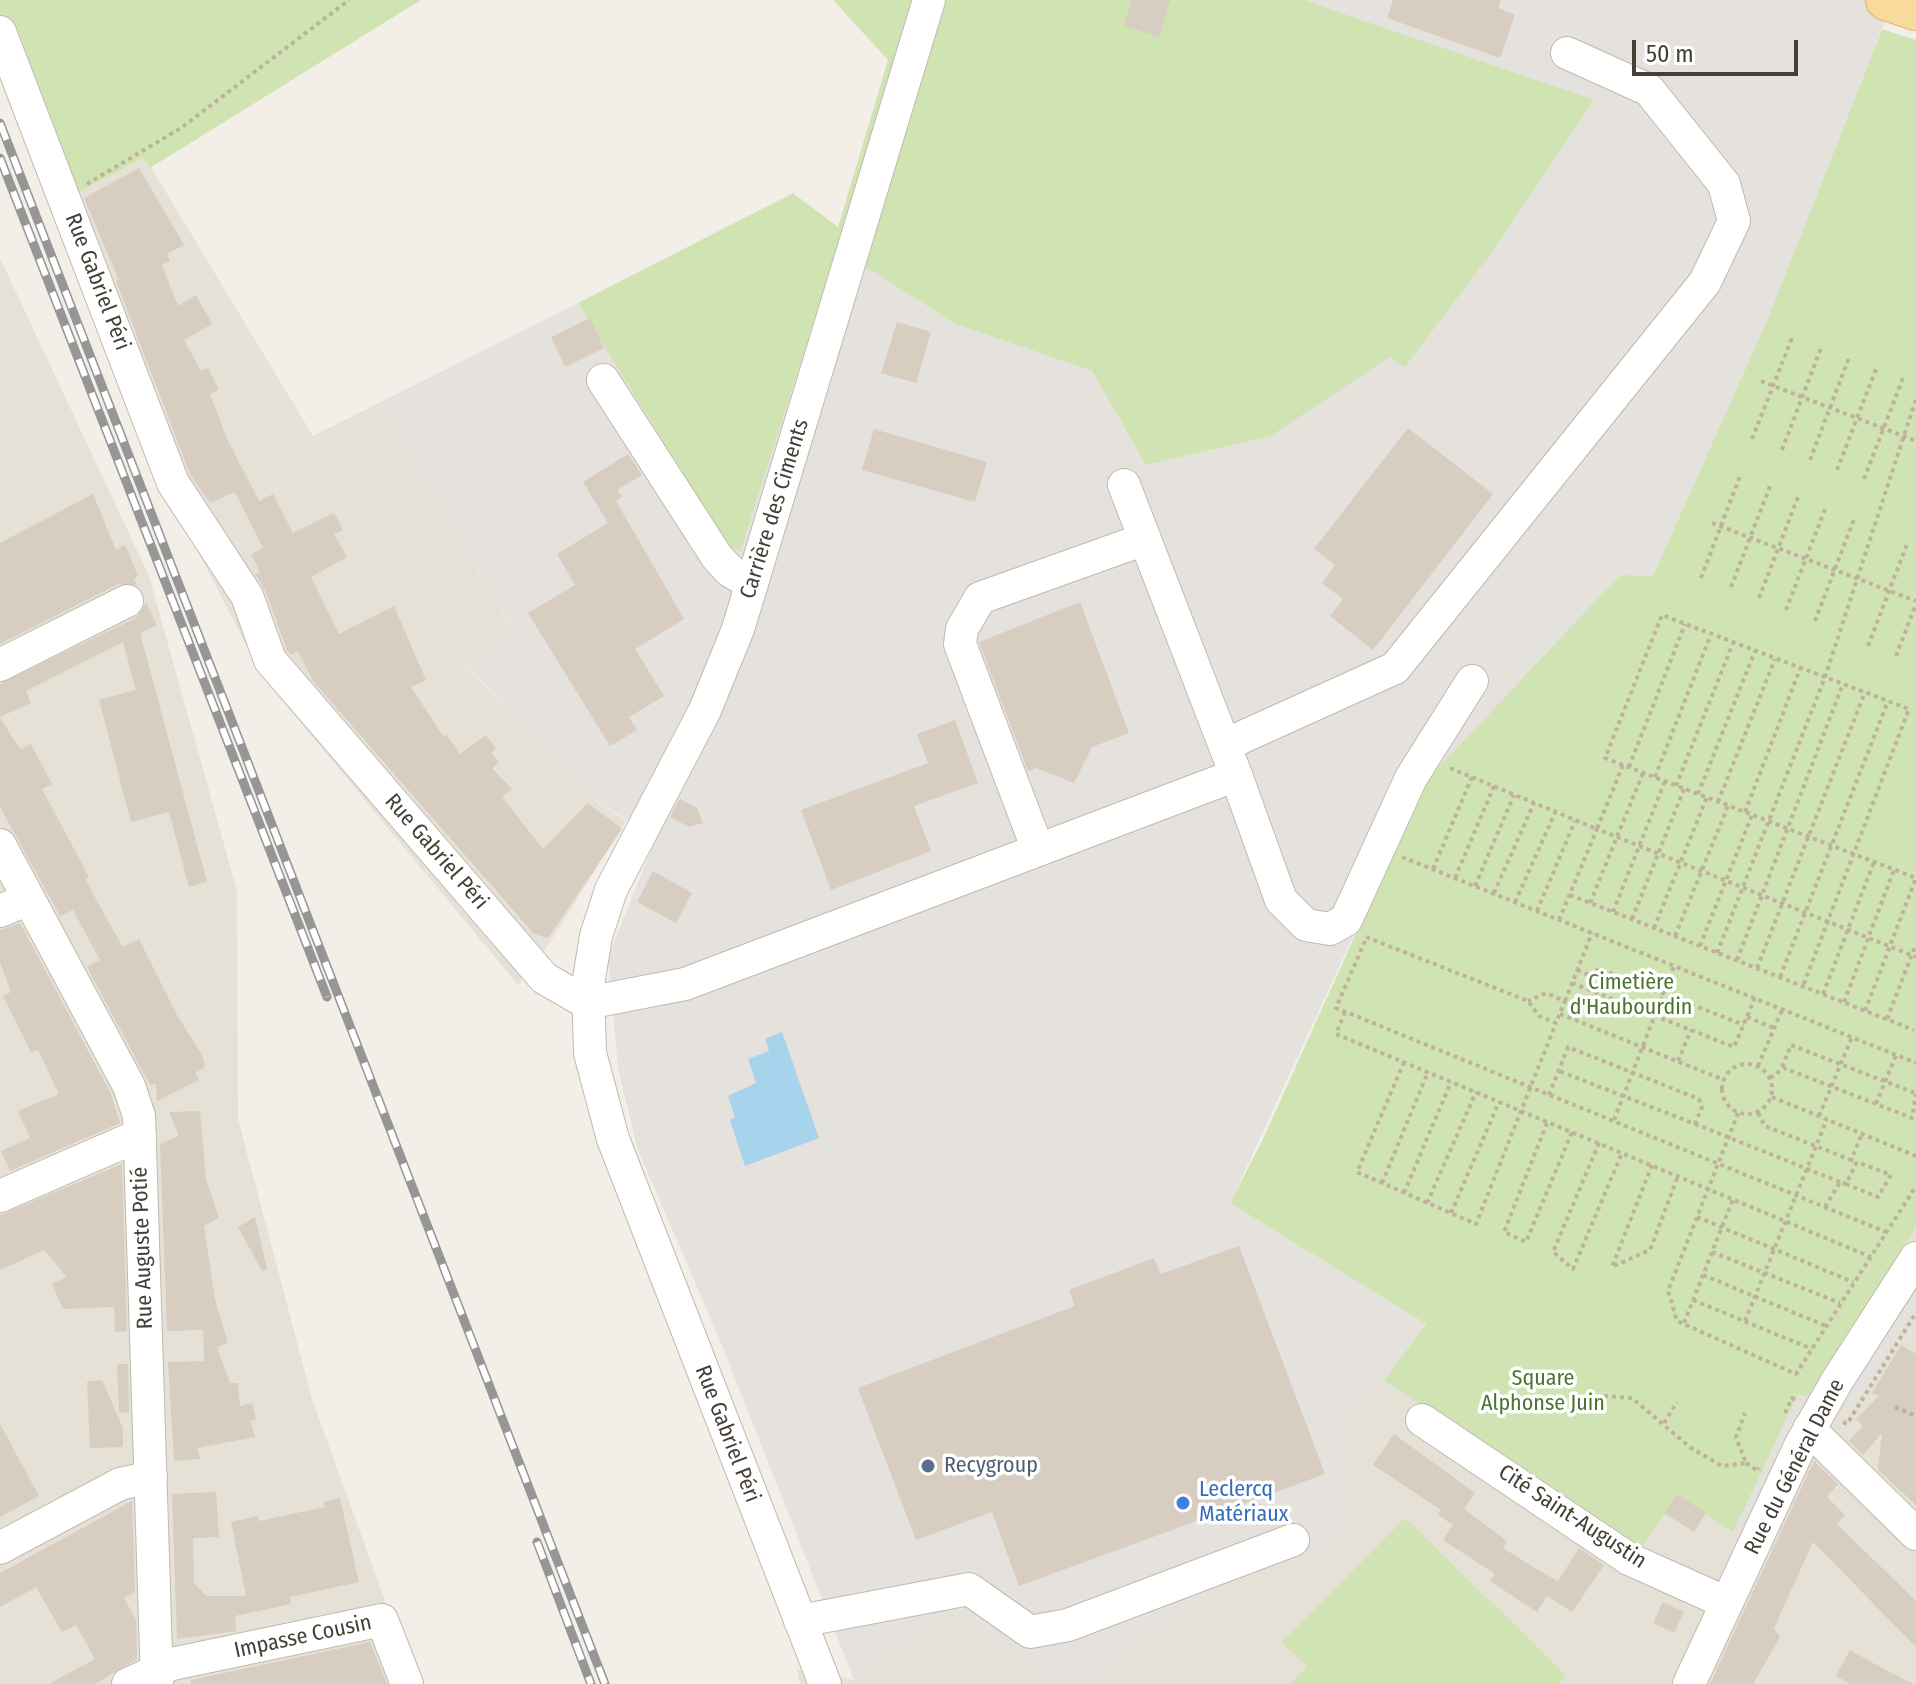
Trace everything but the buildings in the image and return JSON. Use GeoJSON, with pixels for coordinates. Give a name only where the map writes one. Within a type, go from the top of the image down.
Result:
{"type":"FeatureCollection","features":[{"type":"Feature","properties":{"kind":"main road"},"geometry":{"type":"LineString","coordinates":[[1886,0],[1916,10]]}},
{"type":"Feature","properties":{"kind":"street","name":"Carrière des Ciments"},"geometry":{"type":"LineString","coordinates":[[587,1003],[592,954],[611,890],[718,683],[752,584],[929,0]]}},
{"type":"Feature","properties":{"kind":"street","name":"Rue Gabriel Péri"},"geometry":{"type":"LineString","coordinates":[[0,32],[173,483],[247,596],[276,669],[544,978],[587,1003],[590,1053],[613,1139],[825,1684]]}},
{"type":"Feature","properties":{"kind":"street"},"geometry":{"type":"LineString","coordinates":[[1225,745],[1395,668],[1705,282],[1734,221],[1724,184],[1649,90],[1567,53]]}},
{"type":"Feature","properties":{"kind":"street"},"geometry":{"type":"LineString","coordinates":[[603,380],[717,557],[730,571],[752,584]]}},
{"type":"Feature","properties":{"kind":"street"},"geometry":{"type":"LineString","coordinates":[[1124,485],[1225,745],[1281,900],[1306,925],[1330,929],[1346,920],[1411,778],[1472,681]]}},
{"type":"Feature","properties":{"kind":"street"},"geometry":{"type":"LineString","coordinates":[[1038,850],[960,644],[962,629],[980,598],[1145,539]]}},
{"type":"Feature","properties":{"kind":"street"},"geometry":{"type":"LineString","coordinates":[[0,665],[127,601]]}},
{"type":"Feature","properties":{"kind":"street"},"geometry":{"type":"LineString","coordinates":[[587,1003],[685,984],[1236,775]]}},
{"type":"Feature","properties":{"kind":"street","name":"Rue Auguste Potié"},"geometry":{"type":"LineString","coordinates":[[0,845],[14,905],[136,1101],[140,1135],[157,1676]]}},
{"type":"Feature","properties":{"kind":"street"},"geometry":{"type":"LineString","coordinates":[[0,1196],[140,1135]]}},
{"type":"Feature","properties":{"kind":"street","name":"Rue du Général Dame"},"geometry":{"type":"LineString","coordinates":[[1689,1684],[1809,1429],[1916,1258]]}},
{"type":"Feature","properties":{"kind":"street","name":"Cité Saint-Augustin"},"geometry":{"type":"LineString","coordinates":[[1422,1420],[1629,1559],[1727,1603]]}},
{"type":"Feature","properties":{"kind":"street"},"geometry":{"type":"LineString","coordinates":[[1809,1429],[1916,1534]]}},
{"type":"Feature","properties":{"kind":"street"},"geometry":{"type":"LineString","coordinates":[[0,1548],[120,1484],[151,1477]]}},
{"type":"Feature","properties":{"kind":"street"},"geometry":{"type":"LineString","coordinates":[[800,1621],[969,1589],[1030,1632],[1068,1625],[1293,1540]]}},
{"type":"Feature","properties":{"kind":"street","name":"Impasse Cousin"},"geometry":{"type":"LineString","coordinates":[[128,1684],[382,1620],[407,1684]]}},
{"type":"Feature","properties":{"kind":"path"},"geometry":{"type":"LineString","coordinates":[[65,198],[181,128],[349,0]]}},
{"type":"Feature","properties":{"kind":"path"},"geometry":{"type":"LineString","coordinates":[[1752,439],[1792,338]]}},
{"type":"Feature","properties":{"kind":"path"},"geometry":{"type":"LineString","coordinates":[[1782,450],[1821,348]]}},
{"type":"Feature","properties":{"kind":"path"},"geometry":{"type":"LineString","coordinates":[[1810,460],[1849,358]]}},
{"type":"Feature","properties":{"kind":"path"},"geometry":{"type":"LineString","coordinates":[[1837,470],[1876,369]]}},
{"type":"Feature","properties":{"kind":"path"},"geometry":{"type":"LineString","coordinates":[[1864,479],[1903,378]]}},
{"type":"Feature","properties":{"kind":"path"},"geometry":{"type":"LineString","coordinates":[[1761,381],[1916,441]]}},
{"type":"Feature","properties":{"kind":"path"},"geometry":{"type":"LineString","coordinates":[[1717,953],[1825,677],[1916,399]]}},
{"type":"Feature","properties":{"kind":"path"},"geometry":{"type":"LineString","coordinates":[[1701,578],[1740,476]]}},
{"type":"Feature","properties":{"kind":"path"},"geometry":{"type":"LineString","coordinates":[[1731,587],[1770,486]]}},
{"type":"Feature","properties":{"kind":"path"},"geometry":{"type":"LineString","coordinates":[[1759,598],[1798,497]]}},
{"type":"Feature","properties":{"kind":"path"},"geometry":{"type":"LineString","coordinates":[[1786,610],[1825,509]]}},
{"type":"Feature","properties":{"kind":"path"},"geometry":{"type":"LineString","coordinates":[[1815,621],[1854,519]]}},
{"type":"Feature","properties":{"kind":"path"},"geometry":{"type":"LineString","coordinates":[[1712,523],[1916,602],[1896,656]]}},
{"type":"Feature","properties":{"kind":"path"},"geometry":{"type":"LineString","coordinates":[[1868,646],[1907,544]]}},
{"type":"Feature","properties":{"kind":"path"},"geometry":{"type":"LineString","coordinates":[[1803,986],[1828,922],[1854,854],[1909,709],[1662,615],[1605,758],[1831,846],[1854,854],[1916,878],[1865,1011]]}},
{"type":"Feature","properties":{"kind":"path"},"geometry":{"type":"LineString","coordinates":[[1559,920],[1685,624]]}},
{"type":"Feature","properties":{"kind":"path"},"geometry":{"type":"LineString","coordinates":[[1655,777],[1711,634]]}},
{"type":"Feature","properties":{"kind":"path"},"geometry":{"type":"LineString","coordinates":[[1676,786],[1733,642]]}},
{"type":"Feature","properties":{"kind":"path"},"geometry":{"type":"LineString","coordinates":[[1698,794],[1755,650]]}},
{"type":"Feature","properties":{"kind":"path"},"geometry":{"type":"LineString","coordinates":[[1718,802],[1775,658]]}},
{"type":"Feature","properties":{"kind":"path"},"geometry":{"type":"LineString","coordinates":[[1745,812],[1801,668]]}},
{"type":"Feature","properties":{"kind":"path"},"geometry":{"type":"LineString","coordinates":[[1737,960],[1843,684]]}},
{"type":"Feature","properties":{"kind":"path"},"geometry":{"type":"LineString","coordinates":[[1757,968],[1865,692]]}},
{"type":"Feature","properties":{"kind":"path"},"geometry":{"type":"LineString","coordinates":[[1780,977],[1888,701]]}},
{"type":"Feature","properties":{"kind":"path"},"geometry":{"type":"LineString","coordinates":[[1441,777],[1450,768],[1914,956]]}},
{"type":"Feature","properties":{"kind":"path"},"geometry":{"type":"LineString","coordinates":[[1590,903],[1643,773]]}},
{"type":"Feature","properties":{"kind":"path"},"geometry":{"type":"LineString","coordinates":[[1433,869],[1472,777]]}},
{"type":"Feature","properties":{"kind":"path"},"geometry":{"type":"LineString","coordinates":[[1613,912],[1665,781]]}},
{"type":"Feature","properties":{"kind":"path"},"geometry":{"type":"LineString","coordinates":[[1455,878],[1494,786]]}},
{"type":"Feature","properties":{"kind":"path"},"geometry":{"type":"LineString","coordinates":[[1632,919],[1684,789]]}},
{"type":"Feature","properties":{"kind":"path"},"geometry":{"type":"LineString","coordinates":[[1475,886],[1514,795]]}},
{"type":"Feature","properties":{"kind":"path"},"geometry":{"type":"LineString","coordinates":[[1654,928],[1707,797]]}},
{"type":"Feature","properties":{"kind":"path"},"geometry":{"type":"LineString","coordinates":[[1494,893],[1534,803]]}},
{"type":"Feature","properties":{"kind":"path"},"geometry":{"type":"LineString","coordinates":[[1675,936],[1728,806]]}},
{"type":"Feature","properties":{"kind":"path"},"geometry":{"type":"LineString","coordinates":[[1515,902],[1555,812]]}},
{"type":"Feature","properties":{"kind":"path"},"geometry":{"type":"LineString","coordinates":[[1700,946],[1752,815]]}},
{"type":"Feature","properties":{"kind":"path"},"geometry":{"type":"LineString","coordinates":[[1537,911],[1576,820]]}},
{"type":"Feature","properties":{"kind":"path"},"geometry":{"type":"LineString","coordinates":[[1395,870],[1401,856],[1916,1063]]}},
{"type":"Feature","properties":{"kind":"path"},"geometry":{"type":"LineString","coordinates":[[1823,994],[1874,862]]}},
{"type":"Feature","properties":{"kind":"path"},"geometry":{"type":"LineString","coordinates":[[1844,1002],[1894,870]]}},
{"type":"Feature","properties":{"kind":"path"},"geometry":{"type":"LineString","coordinates":[[1569,895],[1915,1028]]}},
{"type":"Feature","properties":{"kind":"path"},"geometry":{"type":"LineString","coordinates":[[1372,923],[1336,1008],[1886,1232]]}},
{"type":"Feature","properties":{"kind":"path"},"geometry":{"type":"LineString","coordinates":[[1404,1062],[1357,1172],[1476,1224],[1592,933]]}},
{"type":"Feature","properties":{"kind":"path"},"geometry":{"type":"LineString","coordinates":[[1366,937],[1528,1001],[1539,1016],[1556,1023]]}},
{"type":"Feature","properties":{"kind":"path"},"geometry":{"type":"LineString","coordinates":[[1887,1019],[1914,956],[1916,944]]}},
{"type":"Feature","properties":{"kind":"path"},"geometry":{"type":"LineString","coordinates":[[1614,1121],[1674,966]]}},
{"type":"Feature","properties":{"kind":"path"},"geometry":{"type":"LineString","coordinates":[[1577,970],[1594,977],[1598,968],[1744,1025]]}},
{"type":"Feature","properties":{"kind":"path"},"geometry":{"type":"LineString","coordinates":[[1572,983],[1734,1047],[1755,998]]}},
{"type":"Feature","properties":{"kind":"path"},"geometry":{"type":"LineString","coordinates":[[1528,1001],[1546,993],[1565,1001]]}},
{"type":"Feature","properties":{"kind":"path"},"geometry":{"type":"LineString","coordinates":[[1758,1066],[1782,1009]]}},
{"type":"Feature","properties":{"kind":"path"},"geometry":{"type":"LineString","coordinates":[[1345,1012],[1336,1034],[1871,1257]]}},
{"type":"Feature","properties":{"kind":"path"},"geometry":{"type":"LineString","coordinates":[[1560,1014],[1724,1080]]}},
{"type":"Feature","properties":{"kind":"path"},"geometry":{"type":"LineString","coordinates":[[1747,1017],[1774,1028]]}},
{"type":"Feature","properties":{"kind":"path"},"geometry":{"type":"LineString","coordinates":[[1678,1061],[1691,1030]]}},
{"type":"Feature","properties":{"kind":"path"},"geometry":{"type":"LineString","coordinates":[[1819,1116],[1852,1037]]}},
{"type":"Feature","properties":{"kind":"path"},"geometry":{"type":"LineString","coordinates":[[1770,1078],[1781,1070],[1791,1045],[1916,1094],[1912,1118],[1781,1070]]}},
{"type":"Feature","properties":{"kind":"path"},"geometry":{"type":"LineString","coordinates":[[1549,1095],[1568,1047],[1699,1099],[1702,1107],[1695,1124]]}},
{"type":"Feature","properties":{"kind":"path"},"geometry":{"type":"LineString","coordinates":[[1876,1104],[1896,1055]]}},
{"type":"Feature","properties":{"kind":"path"},"geometry":{"type":"LineString","coordinates":[[1758,1066],[1770,1078],[1772,1097],[1758,1113],[1738,1113],[1723,1097],[1724,1080],[1735,1067],[1758,1066]]}},
{"type":"Feature","properties":{"kind":"path"},"geometry":{"type":"LineString","coordinates":[[1559,1071],[1878,1197],[1891,1175],[1765,1126],[1758,1113]]}},
{"type":"Feature","properties":{"kind":"path"},"geometry":{"type":"LineString","coordinates":[[1382,1183],[1428,1072]]}},
{"type":"Feature","properties":{"kind":"path"},"geometry":{"type":"LineString","coordinates":[[1404,1193],[1451,1082]]}},
{"type":"Feature","properties":{"kind":"path"},"geometry":{"type":"LineString","coordinates":[[1427,1203],[1476,1092]]}},
{"type":"Feature","properties":{"kind":"path"},"geometry":{"type":"LineString","coordinates":[[1772,1097],[1916,1156]]}},
{"type":"Feature","properties":{"kind":"path"},"geometry":{"type":"LineString","coordinates":[[1451,1213],[1500,1102]]}},
{"type":"Feature","properties":{"kind":"path"},"geometry":{"type":"LineString","coordinates":[[1738,1113],[1668,1291],[1677,1321],[1796,1374],[1916,1186]]}},
{"type":"Feature","properties":{"kind":"path"},"geometry":{"type":"LineString","coordinates":[[1745,1321],[1827,1119]]}},
{"type":"Feature","properties":{"kind":"path"},"geometry":{"type":"LineString","coordinates":[[1548,1122],[1504,1232],[1526,1242],[1572,1132]]}},
{"type":"Feature","properties":{"kind":"path"},"geometry":{"type":"LineString","coordinates":[[1825,1207],[1843,1183],[1862,1134]]}},
{"type":"Feature","properties":{"kind":"path"},"geometry":{"type":"LineString","coordinates":[[1599,1143],[1553,1252],[1573,1269],[1622,1153]]}},
{"type":"Feature","properties":{"kind":"path"},"geometry":{"type":"LineString","coordinates":[[1652,1165],[1612,1267],[1650,1250],[1678,1176]]}},
{"type":"Feature","properties":{"kind":"path"},"geometry":{"type":"LineString","coordinates":[[1683,1324],[1733,1199]]}},
{"type":"Feature","properties":{"kind":"path"},"geometry":{"type":"LineString","coordinates":[[1697,1217],[1854,1283]]}},
{"type":"Feature","properties":{"kind":"path"},"geometry":{"type":"LineString","coordinates":[[1712,1252],[1841,1304]]}},
{"type":"Feature","properties":{"kind":"path"},"geometry":{"type":"LineString","coordinates":[[1703,1275],[1827,1326]]}},
{"type":"Feature","properties":{"kind":"path"},"geometry":{"type":"LineString","coordinates":[[1693,1300],[1812,1349]]}},
{"type":"Feature","properties":{"kind":"path"},"geometry":{"type":"LineString","coordinates":[[1604,1396],[1632,1398],[1691,1448],[1722,1466],[1746,1463],[1736,1437],[1745,1413]]}},
{"type":"Feature","properties":{"kind":"path"},"geometry":{"type":"LineString","coordinates":[[1664,1423],[1677,1402]]}},
{"type":"Feature","properties":{"kind":"path"},"geometry":{"type":"LineString","coordinates":[[1895,1407],[1916,1416]]}},
{"type":"Feature","properties":{"kind":"shaded area"},"geometry":{"type":"Polygon","coordinates":[[[1304,0],[1893,0],[1768,318],[1653,576],[1424,783],[1230,1203],[1426,1324],[1384,1380],[1350,1407],[1347,1542],[1237,1574],[1086,1684],[1053,1684],[950,1610],[854,1680],[719,1338],[637,1147],[618,1068],[608,957],[656,838],[585,794],[465,663],[515,633],[377,404],[578,303],[729,548],[741,550],[834,258],[874,272],[955,324],[1092,371],[1146,465],[1271,436],[1390,357],[1404,368],[1594,101],[1304,0]]]}},
{"type":"Feature","properties":{"kind":"shaded area"},"geometry":{"type":"Polygon","coordinates":[[[145,157],[313,436],[377,404],[515,634],[465,664],[585,794],[626,821],[549,944],[518,985],[262,676],[188,532],[73,195],[145,157]]]}},
{"type":"Feature","properties":{"kind":"shaded area"},"geometry":{"type":"Polygon","coordinates":[[[0,258],[149,576],[237,891],[238,1119],[312,1399],[415,1684],[0,1684],[0,258]]]}},
{"type":"Feature","properties":{"kind":"shaded area"},"geometry":{"type":"Polygon","coordinates":[[[1916,1228],[1916,1684],[1086,1684],[1237,1574],[1347,1542],[1350,1407],[1384,1380],[1638,1550],[1677,1494],[1733,1531],[1798,1393],[1807,1397],[1916,1228]]]}},
{"type":"Feature","properties":{"kind":"shaded area"},"geometry":{"type":"Polygon","coordinates":[[[1916,1274],[1916,1305],[1851,1409],[1837,1400],[1916,1274]]]}},
{"type":"Feature","properties":{"kind":"shaded area"},"geometry":{"type":"Polygon","coordinates":[[[1797,1403],[1802,1425],[1752,1532],[1738,1526],[1797,1403]]]}},
{"type":"Feature","properties":{"kind":"shaded area"},"geometry":{"type":"Polygon","coordinates":[[[950,1610],[1053,1684],[800,1684],[797,1669],[854,1680],[950,1610]]]}},
{"type":"Feature","properties":{"kind":"green space"},"geometry":{"type":"Polygon","coordinates":[[[0,0],[421,0],[150,168],[144,158],[73,195],[0,57],[0,0]]]}},
{"type":"Feature","properties":{"kind":"green space"},"geometry":{"type":"Polygon","coordinates":[[[833,0],[1304,0],[1594,100],[1489,256],[1404,368],[1390,357],[1271,436],[1146,465],[1092,371],[955,324],[874,272],[834,258],[741,550],[729,549],[578,303],[793,193],[838,227],[888,60],[833,0]]]}},
{"type":"Feature","properties":{"kind":"green space","name":"Cimetière d'Haubourdin"},"geometry":{"type":"Polygon","coordinates":[[[1882,29],[1916,40],[1916,1228],[1807,1397],[1798,1394],[1733,1532],[1677,1495],[1639,1550],[1384,1380],[1426,1324],[1230,1203],[1264,1137],[1424,783],[1620,575],[1653,576],[1768,318],[1882,29]]]}},
{"type":"Feature","properties":{"kind":"green space"},"geometry":{"type":"Polygon","coordinates":[[[1405,1518],[1565,1674],[1559,1684],[1290,1684],[1308,1667],[1282,1642],[1405,1518]]]}},
{"type":"Feature","properties":{"kind":"water"},"geometry":{"type":"Polygon","coordinates":[[[782,1032],[819,1138],[745,1166],[730,1120],[735,1117],[728,1096],[756,1083],[748,1059],[769,1051],[765,1039],[782,1032]]]}},
{"type":"Feature","properties":{"kind":"railway"},"geometry":{"type":"LineString","coordinates":[[0,123],[605,1684]]}},
{"type":"Feature","properties":{"kind":"railway"},"geometry":{"type":"LineString","coordinates":[[0,158],[327,997]]}},
{"type":"Feature","properties":{"kind":"railway"},"geometry":{"type":"LineString","coordinates":[[537,1542],[591,1684]]}},
{"type":"Feature","properties":{"kind":"place","name":"Recygroup"},"geometry":{"type":"Point","coordinates":[928,1466]}},
{"type":"Feature","properties":{"kind":"place","name":"Leclercq Matériaux"},"geometry":{"type":"Point","coordinates":[1183,1503]}},
{"type":"Feature","properties":{"kind":"park label","name":"Square Alphonse Juin"},"geometry":{"type":"Point","coordinates":[1543,1392]}}]}
